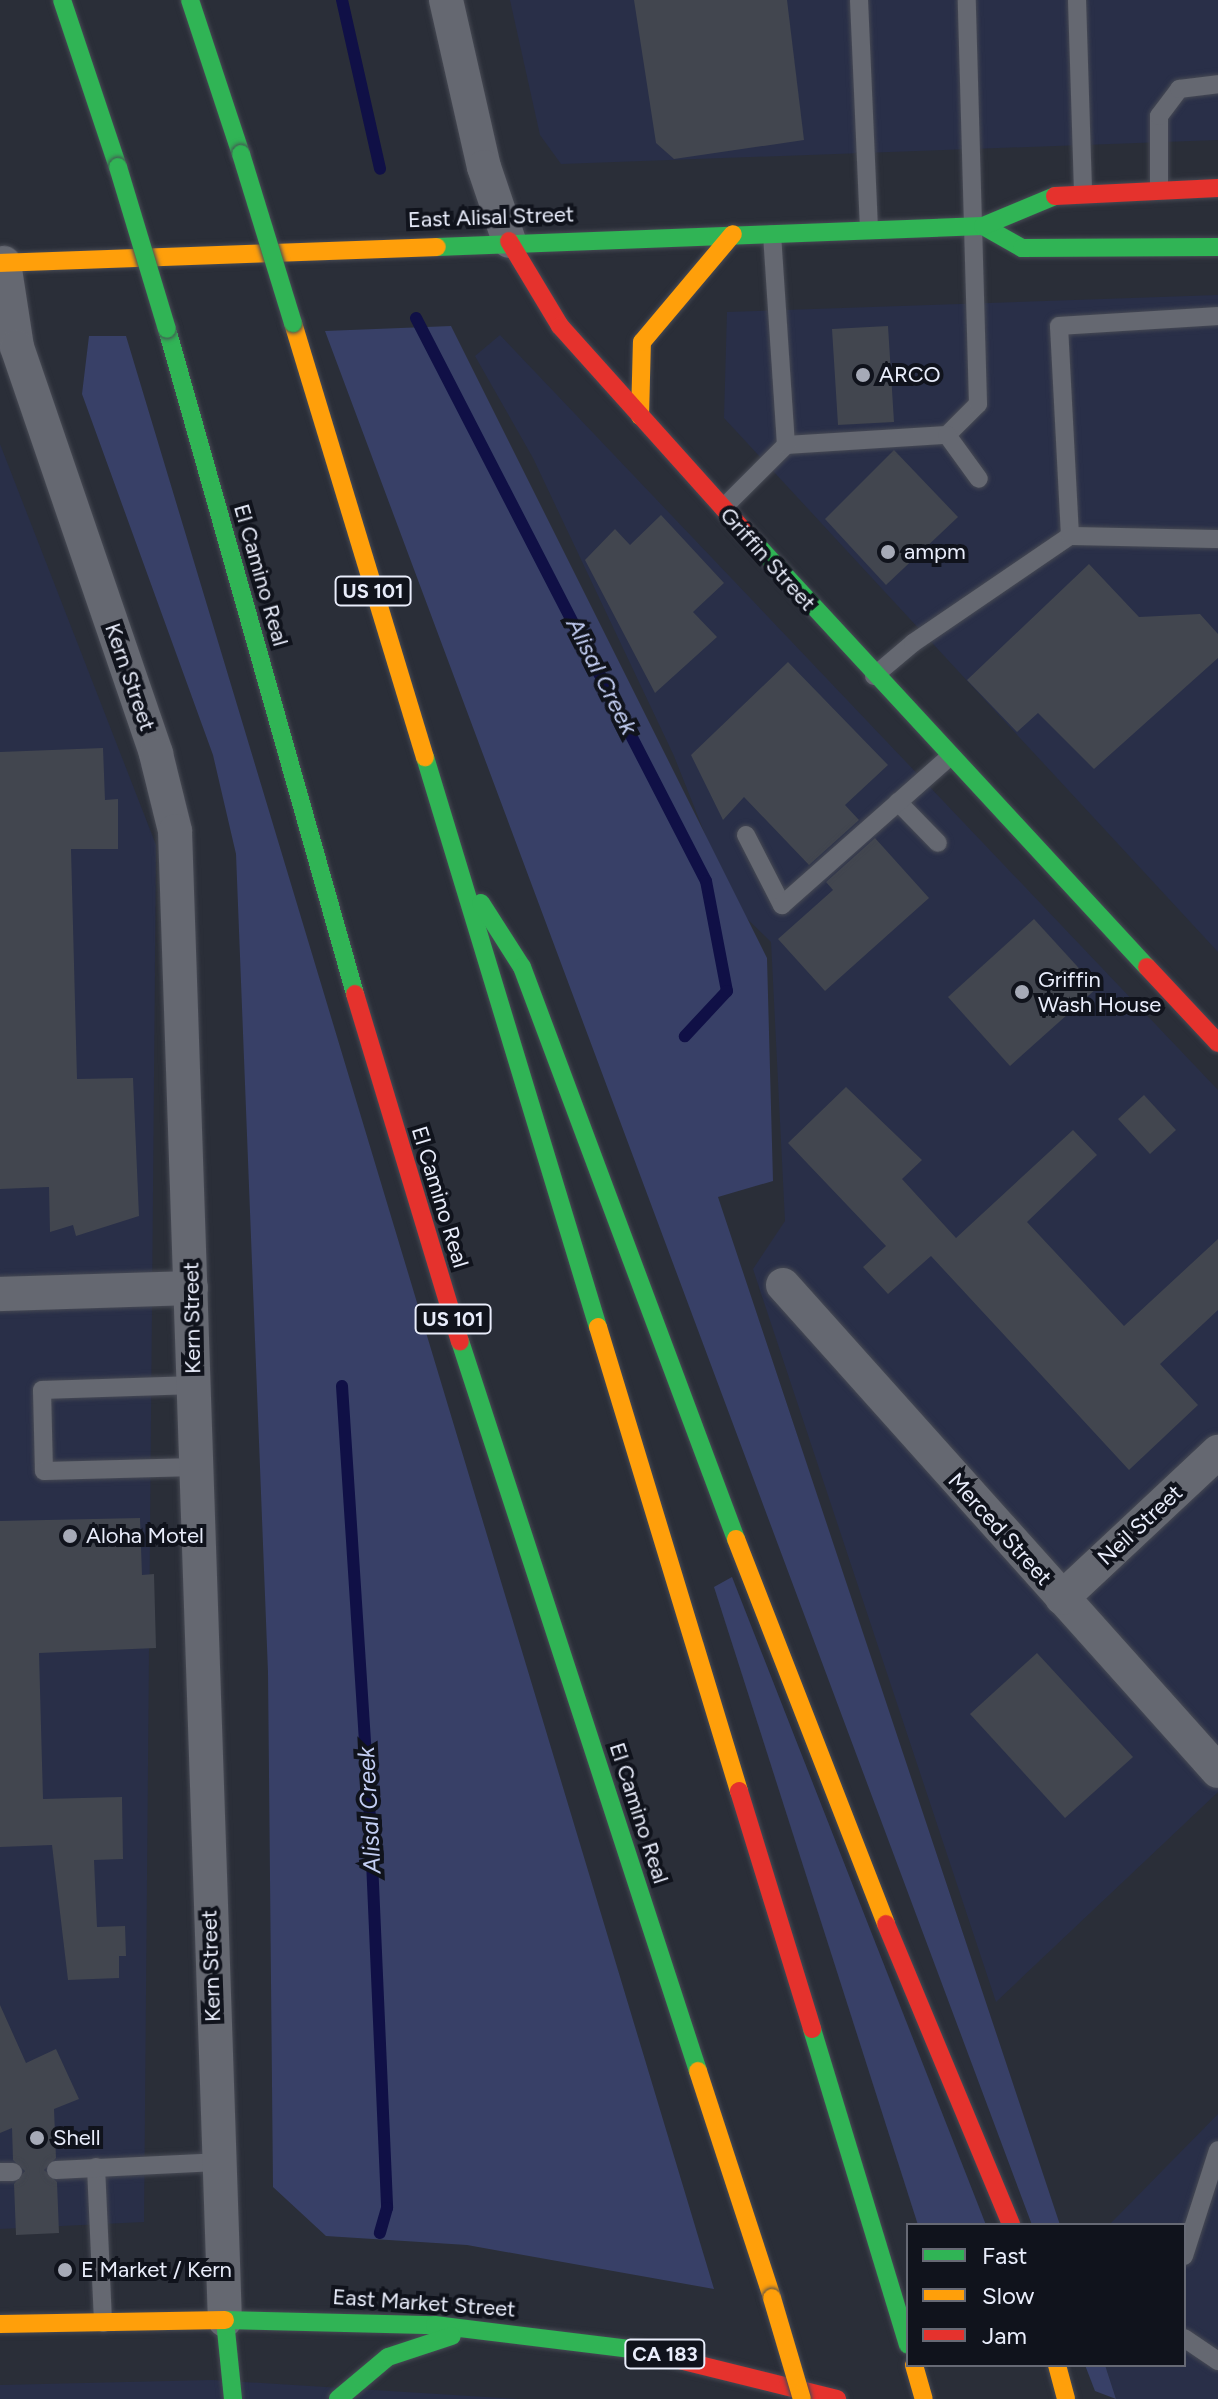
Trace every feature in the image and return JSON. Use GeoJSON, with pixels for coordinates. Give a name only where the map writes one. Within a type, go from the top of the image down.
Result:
{"type":"FeatureCollection","features":[{"type":"Feature","properties":{"kind":"main road","name":"El Camino Real"},"geometry":{"type":"LineString","coordinates":[[62,0],[118,167],[167,329],[409,1185],[772,2298],[802,2399]]}},
{"type":"Feature","properties":{"kind":"main road","name":"US 101"},"geometry":{"type":"LineString","coordinates":[[190,0],[293,323],[452,859],[906,2338]]}},
{"type":"Feature","properties":{"kind":"main road","name":"East Alisal Street"},"geometry":{"type":"LineString","coordinates":[[2,263],[509,241],[979,226],[1011,210],[1083,193],[1218,188]]}},
{"type":"Feature","properties":{"kind":"main road"},"geometry":{"type":"LineString","coordinates":[[979,226],[1022,248],[1218,247]]}},
{"type":"Feature","properties":{"kind":"main road"},"geometry":{"type":"LineString","coordinates":[[640,416],[642,342],[733,234]]}},
{"type":"Feature","properties":{"kind":"main road","name":"Griffin Street"},"geometry":{"type":"LineString","coordinates":[[509,241],[545,306],[640,416],[949,757],[1216,1036]]}},
{"type":"Feature","properties":{"kind":"main road"},"geometry":{"type":"LineString","coordinates":[[452,859],[522,967],[819,1761],[1010,2223]]}},
{"type":"Feature","properties":{"kind":"main road","name":"East Market Street"},"geometry":{"type":"LineString","coordinates":[[0,2324],[225,2320],[488,2330],[695,2360],[837,2399]]}},
{"type":"Feature","properties":{"kind":"main road","name":"Kern Street"},"geometry":{"type":"LineString","coordinates":[[225,2320],[233,2399]]}},
{"type":"Feature","properties":{"kind":"main road"},"geometry":{"type":"LineString","coordinates":[[338,2399],[365,2370],[388,2357],[488,2330]]}},
{"type":"Feature","properties":{"kind":"main road"},"geometry":{"type":"LineString","coordinates":[[915,2367],[924,2399]]}},
{"type":"Feature","properties":{"kind":"main road"},"geometry":{"type":"LineString","coordinates":[[1058,2367],[1066,2399]]}},
{"type":"Feature","properties":{"kind":"street","name":"Griffin Street"},"geometry":{"type":"LineString","coordinates":[[446,0],[484,167],[509,241]]}},
{"type":"Feature","properties":{"kind":"street","name":"Kern Street"},"geometry":{"type":"LineString","coordinates":[[2,263],[17,347],[156,754],[175,831],[217,2162],[225,2320]]}},
{"type":"Feature","properties":{"kind":"street","name":"Merced Street"},"geometry":{"type":"LineString","coordinates":[[783,1285],[1218,1771]]}},
{"type":"Feature","properties":{"kind":"street"},"geometry":{"type":"LineString","coordinates":[[0,1294],[191,1288]]}},
{"type":"Feature","properties":{"kind":"street","name":"Neil Street"},"geometry":{"type":"LineString","coordinates":[[1062,1598],[1218,1452]]}},
{"type":"Feature","properties":{"kind":"lane"},"geometry":{"type":"LineString","coordinates":[[859,0],[869,229]]}},
{"type":"Feature","properties":{"kind":"lane"},"geometry":{"type":"LineString","coordinates":[[723,508],[786,445],[947,435],[978,404],[979,226],[967,0]]}},
{"type":"Feature","properties":{"kind":"lane"},"geometry":{"type":"LineString","coordinates":[[1077,0],[1083,193]]}},
{"type":"Feature","properties":{"kind":"lane"},"geometry":{"type":"LineString","coordinates":[[1159,190],[1159,116],[1179,89],[1218,84]]}},
{"type":"Feature","properties":{"kind":"lane"},"geometry":{"type":"LineString","coordinates":[[772,233],[786,445]]}},
{"type":"Feature","properties":{"kind":"lane"},"geometry":{"type":"LineString","coordinates":[[1070,536],[1059,326],[1218,316]]}},
{"type":"Feature","properties":{"kind":"lane"},"geometry":{"type":"LineString","coordinates":[[947,435],[979,479]]}},
{"type":"Feature","properties":{"kind":"lane"},"geometry":{"type":"LineString","coordinates":[[874,676],[913,643],[1070,536],[1218,539]]}},
{"type":"Feature","properties":{"kind":"lane"},"geometry":{"type":"LineString","coordinates":[[746,835],[782,905],[949,757]]}},
{"type":"Feature","properties":{"kind":"lane"},"geometry":{"type":"LineString","coordinates":[[898,802],[938,843]]}},
{"type":"Feature","properties":{"kind":"lane"},"geometry":{"type":"LineString","coordinates":[[194,1385],[42,1390],[44,1471],[196,1467]]}},
{"type":"Feature","properties":{"kind":"lane"},"geometry":{"type":"LineString","coordinates":[[1186,2250],[1218,2150]]}},
{"type":"Feature","properties":{"kind":"lane"},"geometry":{"type":"LineString","coordinates":[[56,2170],[217,2162]]}},
{"type":"Feature","properties":{"kind":"lane"},"geometry":{"type":"LineString","coordinates":[[96,2167],[103,2323]]}},
{"type":"Feature","properties":{"kind":"lane"},"geometry":{"type":"LineString","coordinates":[[1186,2339],[1218,2361]]}},
{"type":"Feature","properties":{"kind":"shaded area"},"geometry":{"type":"Polygon","coordinates":[[[510,0],[1218,0],[1218,140],[561,164],[540,135],[510,0]]]}},
{"type":"Feature","properties":{"kind":"shaded area"},"geometry":{"type":"Polygon","coordinates":[[[1218,295],[1218,952],[724,418],[727,312],[1218,295]]]}},
{"type":"Feature","properties":{"kind":"shaded area"},"geometry":{"type":"Polygon","coordinates":[[[451,326],[767,958],[773,1181],[718,1197],[1059,2223],[1031,2223],[325,331],[451,326]]]}},
{"type":"Feature","properties":{"kind":"shaded area"},"geometry":{"type":"Polygon","coordinates":[[[500,335],[1218,1090],[1218,1792],[996,2002],[753,1269],[785,1221],[771,942],[733,905],[674,756],[533,458],[475,356],[500,335]]]}},
{"type":"Feature","properties":{"kind":"shaded area"},"geometry":{"type":"Polygon","coordinates":[[[89,336],[126,336],[714,2289],[467,2245],[326,2236],[273,2187],[268,1672],[236,854],[213,755],[82,394],[89,336]]]}},
{"type":"Feature","properties":{"kind":"shaded area"},"geometry":{"type":"Polygon","coordinates":[[[0,444],[156,845],[144,2222],[0,2229],[0,444]]]}},
{"type":"Feature","properties":{"kind":"shaded area"},"geometry":{"type":"Polygon","coordinates":[[[732,1577],[985,2223],[917,2223],[714,1587],[732,1577]]]}},
{"type":"Feature","properties":{"kind":"shaded area"},"geometry":{"type":"Polygon","coordinates":[[[1218,2114],[1218,2399],[1116,2399],[1106,2367],[1186,2367],[1186,2223],[1111,2223],[1218,2114]]]}},
{"type":"Feature","properties":{"kind":"shaded area"},"geometry":{"type":"Polygon","coordinates":[[[1086,2367],[1106,2367],[1116,2399],[1095,2391],[1086,2367]]]}},
{"type":"Feature","properties":{"kind":"shaded area"},"geometry":{"type":"Polygon","coordinates":[[[212,2380],[519,2399],[0,2399],[0,2385],[212,2380]]]}},
{"type":"Feature","properties":{"kind":"building"},"geometry":{"type":"Polygon","coordinates":[[[634,0],[787,0],[804,140],[674,159],[656,143],[634,0]]]}},
{"type":"Feature","properties":{"kind":"building"},"geometry":{"type":"Polygon","coordinates":[[[888,326],[894,422],[838,425],[832,329],[888,326]]]}},
{"type":"Feature","properties":{"kind":"building","name":"ampm"},"geometry":{"type":"Polygon","coordinates":[[[894,450],[958,517],[886,585],[825,519],[894,450]]]}},
{"type":"Feature","properties":{"kind":"building"},"geometry":{"type":"Polygon","coordinates":[[[661,515],[724,583],[693,612],[717,637],[655,693],[585,560],[615,529],[630,545],[661,515]]]}},
{"type":"Feature","properties":{"kind":"building"},"geometry":{"type":"Polygon","coordinates":[[[1089,564],[1139,617],[1200,614],[1218,634],[1218,658],[1094,769],[1038,713],[1017,732],[967,680],[1089,564]]]}},
{"type":"Feature","properties":{"kind":"building"},"geometry":{"type":"Polygon","coordinates":[[[788,662],[888,765],[845,805],[859,820],[809,865],[744,797],[723,820],[691,755],[788,662]]]}},
{"type":"Feature","properties":{"kind":"building"},"geometry":{"type":"Polygon","coordinates":[[[103,748],[105,800],[118,799],[118,849],[71,849],[77,1079],[133,1078],[139,1216],[76,1236],[73,1225],[50,1232],[49,1187],[0,1189],[0,752],[103,748]]]}},
{"type":"Feature","properties":{"kind":"building"},"geometry":{"type":"Polygon","coordinates":[[[875,838],[929,898],[825,991],[778,939],[833,890],[826,882],[875,838]]]}},
{"type":"Feature","properties":{"kind":"building","name":"Griffin Wash House"},"geometry":{"type":"Polygon","coordinates":[[[1034,919],[1097,988],[1010,1066],[948,997],[1034,919]]]}},
{"type":"Feature","properties":{"kind":"building"},"geometry":{"type":"Polygon","coordinates":[[[846,1087],[922,1160],[902,1179],[956,1238],[1073,1130],[1097,1155],[1027,1222],[1124,1326],[1218,1239],[1218,1310],[1160,1364],[1198,1405],[1129,1470],[931,1256],[888,1294],[863,1267],[886,1246],[788,1143],[846,1087]]]}},
{"type":"Feature","properties":{"kind":"building"},"geometry":{"type":"Polygon","coordinates":[[[1144,1095],[1176,1130],[1150,1154],[1118,1119],[1144,1095]]]}},
{"type":"Feature","properties":{"kind":"building"},"geometry":{"type":"Polygon","coordinates":[[[140,1518],[142,1575],[154,1574],[156,1648],[39,1653],[43,1799],[122,1797],[123,1859],[94,1860],[97,1927],[125,1926],[126,1956],[119,1956],[119,1978],[68,1980],[52,1845],[0,1847],[0,1521],[140,1518]]]}},
{"type":"Feature","properties":{"kind":"building"},"geometry":{"type":"Polygon","coordinates":[[[1037,1653],[1133,1757],[1065,1818],[970,1714],[1037,1653]]]}},
{"type":"Feature","properties":{"kind":"building"},"geometry":{"type":"Polygon","coordinates":[[[0,2005],[26,2063],[56,2049],[79,2099],[54,2109],[56,2158],[44,2170],[57,2182],[59,2233],[16,2235],[14,2184],[25,2171],[13,2160],[12,2128],[0,2133],[0,2005]]]}},
{"type":"Feature","properties":{"kind":"waterway","name":"Alisal Creek"},"geometry":{"type":"LineString","coordinates":[[342,0],[380,169]]}},
{"type":"Feature","properties":{"kind":"waterway","name":"Alisal Creek"},"geometry":{"type":"LineString","coordinates":[[416,318],[706,881],[727,991],[685,1036]]}},
{"type":"Feature","properties":{"kind":"waterway","name":"Alisal Creek"},"geometry":{"type":"LineString","coordinates":[[342,1386],[371,1838],[387,2208],[380,2233]]}},
{"type":"Feature","properties":{"kind":"traffic: fast"},"geometry":{"type":"LineString","coordinates":[[62,0],[118,167]]}},
{"type":"Feature","properties":{"kind":"traffic: fast"},"geometry":{"type":"LineString","coordinates":[[190,0],[241,154]]}},
{"type":"Feature","properties":{"kind":"traffic: fast"},"geometry":{"type":"LineString","coordinates":[[241,154],[293,323]]}},
{"type":"Feature","properties":{"kind":"traffic: fast"},"geometry":{"type":"LineString","coordinates":[[118,167],[167,329]]}},
{"type":"Feature","properties":{"kind":"traffic: fast"},"geometry":{"type":"LineString","coordinates":[[437,247],[983,226],[1055,196]]}},
{"type":"Feature","properties":{"kind":"traffic: fast"},"geometry":{"type":"LineString","coordinates":[[983,226],[1022,248],[1218,247]]}},
{"type":"Feature","properties":{"kind":"traffic: fast"},"geometry":{"type":"LineString","coordinates":[[167,329],[355,994]]}},
{"type":"Feature","properties":{"kind":"traffic: fast"},"geometry":{"type":"LineString","coordinates":[[745,532],[1147,967]]}},
{"type":"Feature","properties":{"kind":"traffic: fast"},"geometry":{"type":"LineString","coordinates":[[425,757],[598,1327]]}},
{"type":"Feature","properties":{"kind":"traffic: fast"},"geometry":{"type":"LineString","coordinates":[[481,903],[522,967],[736,1539]]}},
{"type":"Feature","properties":{"kind":"traffic: fast"},"geometry":{"type":"LineString","coordinates":[[460,1341],[698,2071]]}},
{"type":"Feature","properties":{"kind":"traffic: fast"},"geometry":{"type":"LineString","coordinates":[[812,2029],[906,2338]]}},
{"type":"Feature","properties":{"kind":"traffic: fast"},"geometry":{"type":"LineString","coordinates":[[233,2399],[225,2320],[435,2325],[639,2350]]}},
{"type":"Feature","properties":{"kind":"traffic: fast"},"geometry":{"type":"LineString","coordinates":[[338,2399],[388,2357],[452,2336]]}},
{"type":"Feature","properties":{"kind":"traffic: slow"},"geometry":{"type":"LineString","coordinates":[[640,416],[642,342],[733,234]]}},
{"type":"Feature","properties":{"kind":"traffic: slow"},"geometry":{"type":"LineString","coordinates":[[0,263],[437,247]]}},
{"type":"Feature","properties":{"kind":"traffic: slow"},"geometry":{"type":"LineString","coordinates":[[293,323],[425,757]]}},
{"type":"Feature","properties":{"kind":"traffic: slow"},"geometry":{"type":"LineString","coordinates":[[598,1327],[739,1791]]}},
{"type":"Feature","properties":{"kind":"traffic: slow"},"geometry":{"type":"LineString","coordinates":[[736,1539],[886,1924]]}},
{"type":"Feature","properties":{"kind":"traffic: slow"},"geometry":{"type":"LineString","coordinates":[[698,2071],[772,2298]]}},
{"type":"Feature","properties":{"kind":"traffic: slow"},"geometry":{"type":"LineString","coordinates":[[772,2298],[802,2399]]}},
{"type":"Feature","properties":{"kind":"traffic: slow"},"geometry":{"type":"LineString","coordinates":[[0,2324],[225,2320]]}},
{"type":"Feature","properties":{"kind":"traffic: slow"},"geometry":{"type":"LineString","coordinates":[[915,2367],[924,2399]]}},
{"type":"Feature","properties":{"kind":"traffic: slow"},"geometry":{"type":"LineString","coordinates":[[1058,2367],[1066,2399]]}},
{"type":"Feature","properties":{"kind":"traffic: jam"},"geometry":{"type":"LineString","coordinates":[[1055,196],[1218,188]]}},
{"type":"Feature","properties":{"kind":"traffic: jam"},"geometry":{"type":"LineString","coordinates":[[509,241],[560,326],[745,532]]}},
{"type":"Feature","properties":{"kind":"traffic: jam"},"geometry":{"type":"LineString","coordinates":[[1147,967],[1218,1043]]}},
{"type":"Feature","properties":{"kind":"traffic: jam"},"geometry":{"type":"LineString","coordinates":[[355,994],[460,1341]]}},
{"type":"Feature","properties":{"kind":"traffic: jam"},"geometry":{"type":"LineString","coordinates":[[739,1791],[812,2029]]}},
{"type":"Feature","properties":{"kind":"traffic: jam"},"geometry":{"type":"LineString","coordinates":[[886,1924],[1010,2223]]}},
{"type":"Feature","properties":{"kind":"traffic: jam"},"geometry":{"type":"LineString","coordinates":[[639,2350],[837,2399]]}},
{"type":"Feature","properties":{"kind":"place","name":"ARCO"},"geometry":{"type":"Point","coordinates":[863,375]}},
{"type":"Feature","properties":{"kind":"place","name":"ampm"},"geometry":{"type":"Point","coordinates":[888,552]}},
{"type":"Feature","properties":{"kind":"place","name":"Griffin Wash House"},"geometry":{"type":"Point","coordinates":[1022,992]}},
{"type":"Feature","properties":{"kind":"place","name":"Aloha Motel"},"geometry":{"type":"Point","coordinates":[70,1536]}},
{"type":"Feature","properties":{"kind":"place","name":"Shell"},"geometry":{"type":"Point","coordinates":[37,2138]}},
{"type":"Feature","properties":{"kind":"place","name":"E Market / Kern"},"geometry":{"type":"Point","coordinates":[65,2270]}}]}
